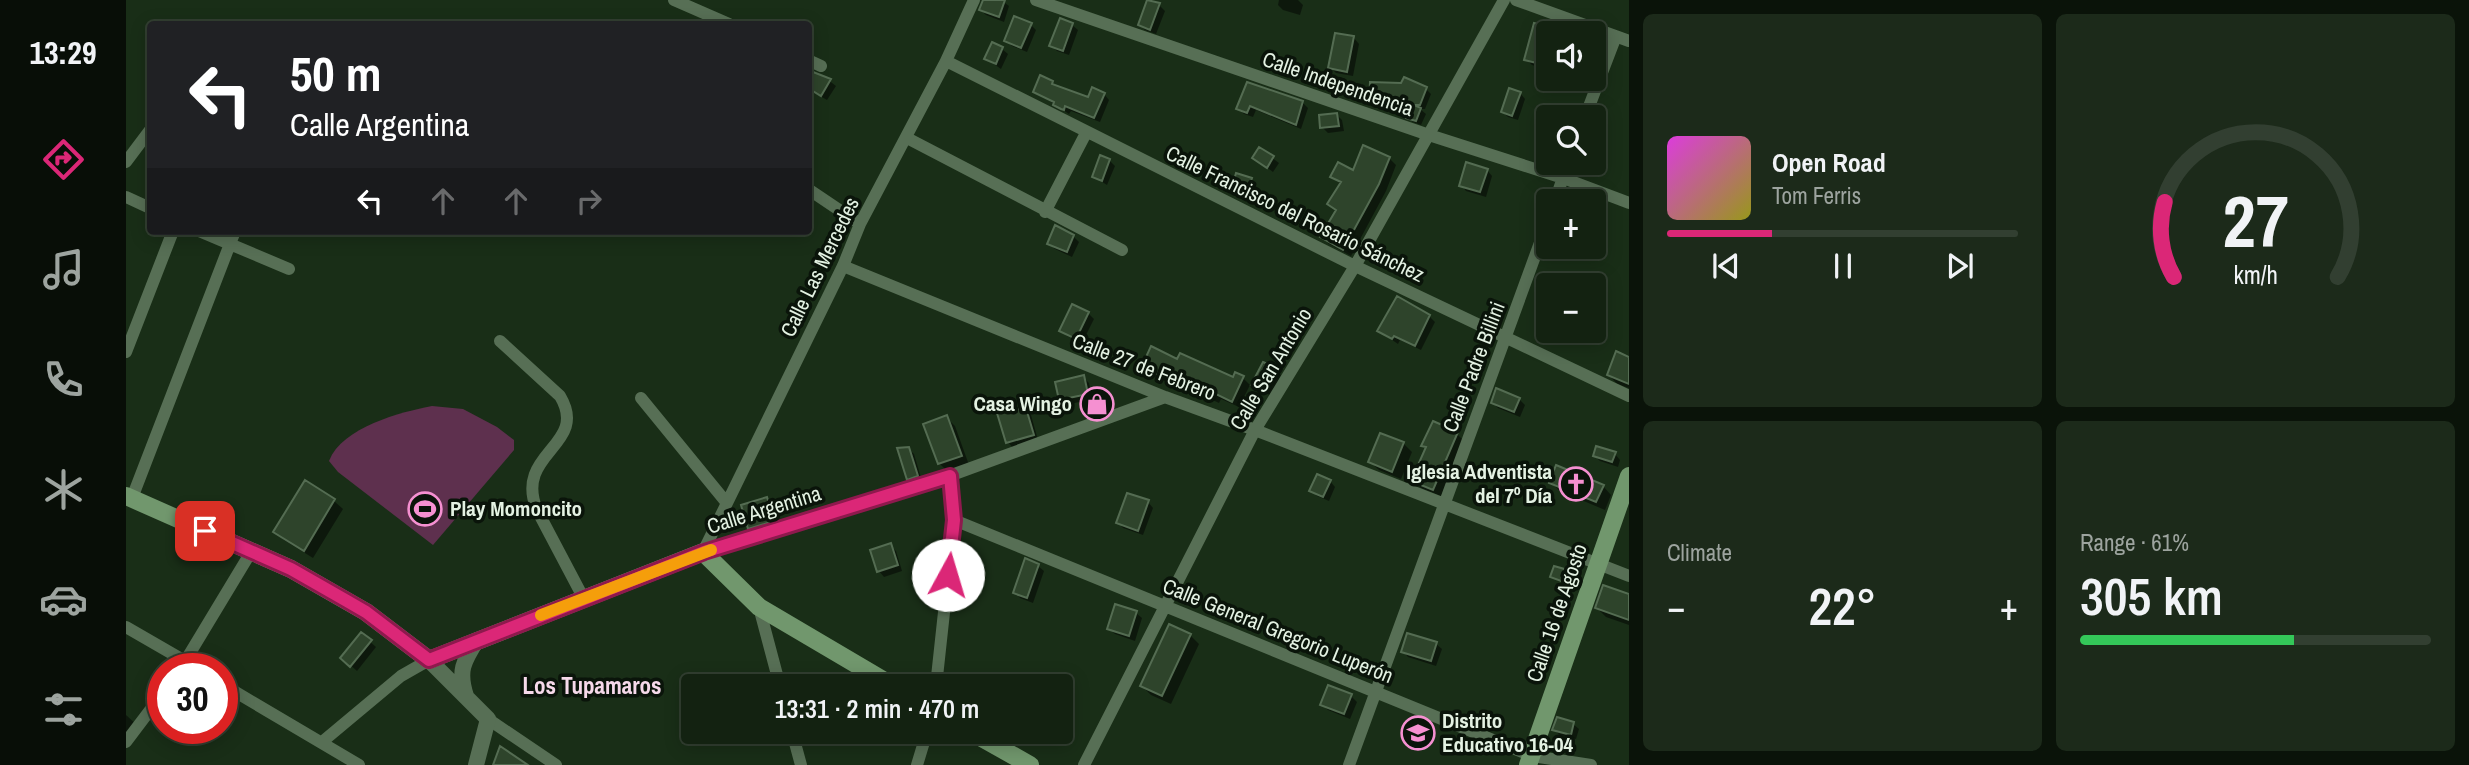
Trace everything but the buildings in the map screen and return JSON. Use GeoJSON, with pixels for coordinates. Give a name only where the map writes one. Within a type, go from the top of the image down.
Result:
{"type":"FeatureCollection","features":[{"type":"Feature","properties":{"kind":"main road","name":"Calle 16 de Agosto"},"geometry":{"type":"LineString","coordinates":[[1530,760],[1629,476]]}},
{"type":"Feature","properties":{"kind":"main road"},"geometry":{"type":"LineString","coordinates":[[129,497],[291,569],[366,612],[429,660]]}},
{"type":"Feature","properties":{"kind":"main road"},"geometry":{"type":"LineString","coordinates":[[704,552],[759,607],[873,674]]}},
{"type":"Feature","properties":{"kind":"main road","name":"Calle Argentina"},"geometry":{"type":"LineString","coordinates":[[429,660],[704,552]]}},
{"type":"Feature","properties":{"kind":"main road"},"geometry":{"type":"LineString","coordinates":[[992,744],[1030,765]]}},
{"type":"Feature","properties":{"kind":"street"},"geometry":{"type":"LineString","coordinates":[[674,0],[722,21]]}},
{"type":"Feature","properties":{"kind":"street","name":"Calle Las Mercedes"},"geometry":{"type":"LineString","coordinates":[[704,552],[843,265],[860,224],[907,138],[974,0]]}},
{"type":"Feature","properties":{"kind":"street","name":"Calle Independencia"},"geometry":{"type":"LineString","coordinates":[[1036,0],[1429,135],[1563,178],[1629,203]]}},
{"type":"Feature","properties":{"kind":"street","name":"Calle San Antonio"},"geometry":{"type":"LineString","coordinates":[[1084,765],[1255,430],[1355,266],[1504,0]]}},
{"type":"Feature","properties":{"kind":"street"},"geometry":{"type":"LineString","coordinates":[[1516,0],[1629,41]]}},
{"type":"Feature","properties":{"kind":"street"},"geometry":{"type":"LineString","coordinates":[[1590,105],[1616,36]]}},
{"type":"Feature","properties":{"kind":"street","name":"Calle Francisco del Rosario Sánchez"},"geometry":{"type":"LineString","coordinates":[[946,61],[1355,266],[1629,396]]}},
{"type":"Feature","properties":{"kind":"street"},"geometry":{"type":"LineString","coordinates":[[1045,212],[1086,133]]}},
{"type":"Feature","properties":{"kind":"street"},"geometry":{"type":"LineString","coordinates":[[126,162],[147,134]]}},
{"type":"Feature","properties":{"kind":"street"},"geometry":{"type":"LineString","coordinates":[[907,138],[1122,250]]}},
{"type":"Feature","properties":{"kind":"street"},"geometry":{"type":"LineString","coordinates":[[1559,189],[1564,175]]}},
{"type":"Feature","properties":{"kind":"street"},"geometry":{"type":"LineString","coordinates":[[812,192],[860,224]]}},
{"type":"Feature","properties":{"kind":"street"},"geometry":{"type":"LineString","coordinates":[[126,197],[147,207]]}},
{"type":"Feature","properties":{"kind":"street"},"geometry":{"type":"LineString","coordinates":[[126,352],[171,235]]}},
{"type":"Feature","properties":{"kind":"street"},"geometry":{"type":"LineString","coordinates":[[208,235],[289,269]]}},
{"type":"Feature","properties":{"kind":"street"},"geometry":{"type":"LineString","coordinates":[[129,497],[233,235]]}},
{"type":"Feature","properties":{"kind":"street","name":"Calle Padre Billini"},"geometry":{"type":"LineString","coordinates":[[1349,765],[1536,255]]}},
{"type":"Feature","properties":{"kind":"street","name":"Calle 27 de Febrero"},"geometry":{"type":"LineString","coordinates":[[843,265],[1165,397],[1629,576]]}},
{"type":"Feature","properties":{"kind":"street"},"geometry":{"type":"LineString","coordinates":[[500,341],[560,396],[565,405],[568,416],[564,433],[539,466],[530,486],[537,510],[584,599]]}},
{"type":"Feature","properties":{"kind":"street","name":"Calle Argentina"},"geometry":{"type":"LineString","coordinates":[[704,552],[950,476],[1165,397]]}},
{"type":"Feature","properties":{"kind":"street"},"geometry":{"type":"LineString","coordinates":[[641,398],[726,502]]}},
{"type":"Feature","properties":{"kind":"street"},"geometry":{"type":"LineString","coordinates":[[937,674],[954,520],[950,476]]}},
{"type":"Feature","properties":{"kind":"street","name":"Calle General Gregorio Luperón"},"geometry":{"type":"LineString","coordinates":[[954,520],[1376,691],[1530,760],[1591,765]]}},
{"type":"Feature","properties":{"kind":"street"},"geometry":{"type":"LineString","coordinates":[[195,653],[251,552]]}},
{"type":"Feature","properties":{"kind":"street"},"geometry":{"type":"LineString","coordinates":[[759,607],[777,674]]}},
{"type":"Feature","properties":{"kind":"street"},"geometry":{"type":"LineString","coordinates":[[126,627],[167,653]]}},
{"type":"Feature","properties":{"kind":"street"},"geometry":{"type":"LineString","coordinates":[[466,696],[461,680],[464,660],[477,640]]}},
{"type":"Feature","properties":{"kind":"street"},"geometry":{"type":"LineString","coordinates":[[429,660],[488,719],[556,765]]}},
{"type":"Feature","properties":{"kind":"street","name":"Calle Argentina"},"geometry":{"type":"LineString","coordinates":[[322,742],[401,676],[429,660]]}},
{"type":"Feature","properties":{"kind":"street"},"geometry":{"type":"LineString","coordinates":[[238,693],[359,765]]}},
{"type":"Feature","properties":{"kind":"street"},"geometry":{"type":"LineString","coordinates":[[126,742],[147,714]]}},
{"type":"Feature","properties":{"kind":"street"},"geometry":{"type":"LineString","coordinates":[[476,765],[488,719]]}},
{"type":"Feature","properties":{"kind":"street"},"geometry":{"type":"LineString","coordinates":[[795,744],[801,765]]}},
{"type":"Feature","properties":{"kind":"street"},"geometry":{"type":"LineString","coordinates":[[917,765],[923,744]]}},
{"type":"Feature","properties":{"kind":"shaded area","name":"Play Momoncito"},"geometry":{"type":"Polygon","coordinates":[[[432,406],[463,409],[497,427],[514,440],[514,450],[433,545],[338,472],[329,461],[336,449],[359,430],[389,417],[432,406]]]}},
{"type":"Feature","properties":{"kind":"slow traffic"},"geometry":{"type":"LineString","coordinates":[[541,615],[711,550]]}},
{"type":"Feature","properties":{"kind":"place","name":"Casa Wingo"},"geometry":{"type":"Point","coordinates":[1097,404]}},
{"type":"Feature","properties":{"kind":"place","name":"Iglesia Adventista del 7º Día"},"geometry":{"type":"Point","coordinates":[1576,484]}},
{"type":"Feature","properties":{"kind":"place","name":"Play Momoncito"},"geometry":{"type":"Point","coordinates":[425,509]}},
{"type":"Feature","properties":{"kind":"place","name":"Distrito Educativo 16-04"},"geometry":{"type":"Point","coordinates":[1418,733]}},
{"type":"Feature","properties":{"kind":"district","name":"Los Tupamaros"},"geometry":{"type":"Point","coordinates":[592,686]}},
{"type":"Feature","properties":{"kind":"route"},"geometry":{"type":"LineString","coordinates":[[205,531],[291,569],[347,601],[366,612],[429,660],[704,552],[950,476],[954,520],[948,575]]}}]}
